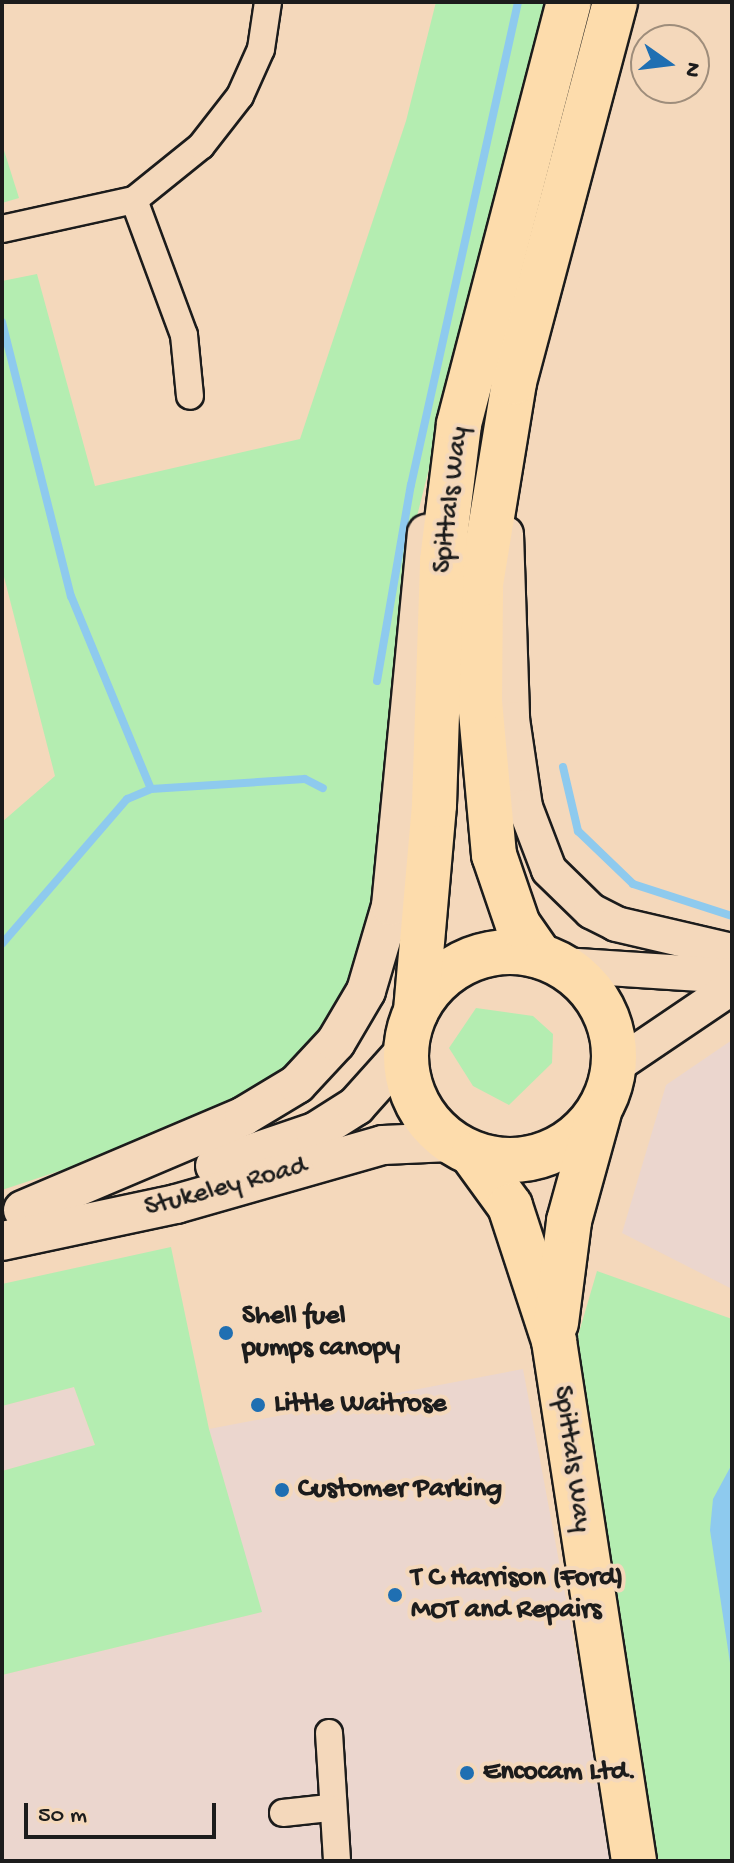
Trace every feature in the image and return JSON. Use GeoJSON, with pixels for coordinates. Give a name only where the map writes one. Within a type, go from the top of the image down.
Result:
{"type":"FeatureCollection","features":[{"type":"Feature","properties":{"kind":"highway","name":"Spittals Way"},"geometry":{"type":"LineString","coordinates":[[411,1031],[434,805],[442,561],[459,424],[569,2]]}},
{"type":"Feature","properties":{"kind":"highway","name":"Spittals Way"},"geometry":{"type":"LineString","coordinates":[[551,961],[518,925],[497,866],[480,702],[481,584],[514,382],[615,2]]}},
{"type":"Feature","properties":{"kind":"highway"},"geometry":{"type":"LineString","coordinates":[[481,956],[551,961],[603,1008],[614,1067],[599,1111],[575,1138],[544,1156],[509,1161],[462,1149],[425,1118],[410,1086],[411,1031],[443,977],[481,956]]}},
{"type":"Feature","properties":{"kind":"highway","name":"Spittals Way"},"geometry":{"type":"LineString","coordinates":[[554,1341],[569,1221],[599,1111]]}},
{"type":"Feature","properties":{"kind":"highway","name":"Spittals Way"},"geometry":{"type":"LineString","coordinates":[[462,1149],[510,1206],[554,1341],[634,1861]]}},
{"type":"Feature","properties":{"kind":"main road"},"geometry":{"type":"LineString","coordinates":[[9,1222],[244,1116],[297,1084],[336,1042],[366,991],[391,906],[432,503],[459,424]]}},
{"type":"Feature","properties":{"kind":"main road","name":"Stukeley Road"},"geometry":{"type":"LineString","coordinates":[[9,1222],[178,1178],[315,1132],[356,1106],[411,1031]]}},
{"type":"Feature","properties":{"kind":"main road","name":"Stukeley Road"},"geometry":{"type":"LineString","coordinates":[[9,1222],[176,1204],[383,1145],[462,1149]]}},
{"type":"Feature","properties":{"kind":"street"},"geometry":{"type":"LineString","coordinates":[[7,227],[134,200],[201,146],[240,96],[261,49],[268,2]]}},
{"type":"Feature","properties":{"kind":"street"},"geometry":{"type":"LineString","coordinates":[[134,200],[195,332],[190,396]]}},
{"type":"Feature","properties":{"kind":"street"},"geometry":{"type":"LineString","coordinates":[[514,382],[504,578],[512,719],[534,840],[549,870],[591,911],[641,933],[732,951]]}},
{"type":"Feature","properties":{"kind":"street"},"geometry":{"type":"LineString","coordinates":[[551,961],[732,976]]}},
{"type":"Feature","properties":{"kind":"street"},"geometry":{"type":"LineString","coordinates":[[614,1067],[732,987]]}},
{"type":"Feature","properties":{"kind":"street"},"geometry":{"type":"LineString","coordinates":[[329,1733],[329,1808],[337,1861]]}},
{"type":"Feature","properties":{"kind":"street"},"geometry":{"type":"LineString","coordinates":[[283,1813],[329,1808]]}},
{"type":"Feature","properties":{"kind":"shaded area"},"geometry":{"type":"Polygon","coordinates":[[[732,1040],[732,1289],[622,1233],[666,1085],[732,1040]]]}},
{"type":"Feature","properties":{"kind":"shaded area"},"geometry":{"type":"Polygon","coordinates":[[[523,1369],[615,1861],[2,1861],[2,1675],[261,1612],[209,1429],[523,1369]]]}},
{"type":"Feature","properties":{"kind":"shaded area"},"geometry":{"type":"Polygon","coordinates":[[[74,1387],[95,1446],[2,1471],[2,1406],[74,1387]]]}},
{"type":"Feature","properties":{"kind":"green space"},"geometry":{"type":"Polygon","coordinates":[[[436,2],[547,2],[412,536],[369,936],[341,1000],[298,1064],[198,1125],[2,1190],[2,822],[55,776],[2,569],[2,281],[37,274],[95,486],[300,439],[406,121],[436,2]]]}},
{"type":"Feature","properties":{"kind":"green space"},"geometry":{"type":"Polygon","coordinates":[[[2,144],[19,198],[2,203],[2,144]]]}},
{"type":"Feature","properties":{"kind":"green space"},"geometry":{"type":"Polygon","coordinates":[[[476,1008],[533,1016],[553,1034],[552,1063],[509,1105],[473,1086],[449,1048],[476,1008]]]}},
{"type":"Feature","properties":{"kind":"green space"},"geometry":{"type":"Polygon","coordinates":[[[171,1247],[209,1429],[262,1612],[2,1675],[2,1471],[95,1445],[74,1387],[2,1406],[2,1284],[171,1247]]]}},
{"type":"Feature","properties":{"kind":"green space"},"geometry":{"type":"Polygon","coordinates":[[[597,1271],[732,1319],[732,1861],[644,1861],[595,1524],[578,1336],[597,1271]]]}},
{"type":"Feature","properties":{"kind":"water"},"geometry":{"type":"Polygon","coordinates":[[[732,1464],[732,1676],[710,1530],[713,1499],[732,1464]]]}},
{"type":"Feature","properties":{"kind":"waterway"},"geometry":{"type":"LineString","coordinates":[[377,681],[411,485],[518,2]]}},
{"type":"Feature","properties":{"kind":"waterway"},"geometry":{"type":"LineString","coordinates":[[2,322],[71,596],[151,789],[127,799],[2,944]]}},
{"type":"Feature","properties":{"kind":"waterway"},"geometry":{"type":"LineString","coordinates":[[563,767],[578,831],[633,884],[732,916]]}},
{"type":"Feature","properties":{"kind":"waterway"},"geometry":{"type":"LineString","coordinates":[[151,789],[305,779],[323,788]]}},
{"type":"Feature","properties":{"kind":"place","name":"Shell fuel pumps canopy"},"geometry":{"type":"Point","coordinates":[226,1333]}},
{"type":"Feature","properties":{"kind":"place","name":"Little Waitrose"},"geometry":{"type":"Point","coordinates":[258,1405]}},
{"type":"Feature","properties":{"kind":"place","name":"Customer Parking"},"geometry":{"type":"Point","coordinates":[282,1490]}},
{"type":"Feature","properties":{"kind":"place","name":"T C Harrison (Ford) MOT and Repairs"},"geometry":{"type":"Point","coordinates":[395,1595]}},
{"type":"Feature","properties":{"kind":"place","name":"Encocam Ltd."},"geometry":{"type":"Point","coordinates":[467,1773]}}]}
